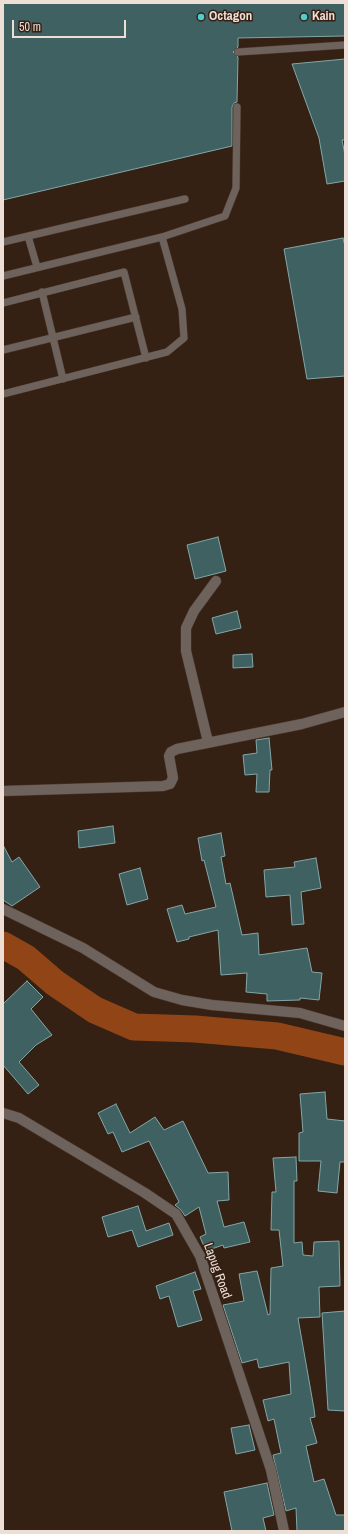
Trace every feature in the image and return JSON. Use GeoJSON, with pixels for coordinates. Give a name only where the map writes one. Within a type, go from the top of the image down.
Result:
{"type":"FeatureCollection","features":[{"type":"Feature","properties":{"kind":"street"},"geometry":{"type":"LineString","coordinates":[[208,742],[186,651],[186,628],[194,611],[216,581]]}},
{"type":"Feature","properties":{"kind":"street"},"geometry":{"type":"LineString","coordinates":[[3,791],[163,786],[170,784],[173,778],[169,756],[171,752],[208,742],[302,724],[345,712]]}},
{"type":"Feature","properties":{"kind":"street"},"geometry":{"type":"LineString","coordinates":[[3,909],[83,948],[154,992],[182,1000],[212,1005],[300,1013],[345,1026]]}},
{"type":"Feature","properties":{"kind":"street","name":"Lapug Road"},"geometry":{"type":"LineString","coordinates":[[3,1113],[18,1118],[145,1193],[176,1214],[200,1256],[271,1470],[284,1531]]}},
{"type":"Feature","properties":{"kind":"lane"},"geometry":{"type":"LineString","coordinates":[[238,52],[345,45]]}},
{"type":"Feature","properties":{"kind":"lane"},"geometry":{"type":"LineString","coordinates":[[3,276],[162,236],[225,216],[236,188],[237,107]]}},
{"type":"Feature","properties":{"kind":"lane"},"geometry":{"type":"LineString","coordinates":[[3,242],[185,199]]}},
{"type":"Feature","properties":{"kind":"lane"},"geometry":{"type":"LineString","coordinates":[[28,236],[37,268]]}},
{"type":"Feature","properties":{"kind":"lane"},"geometry":{"type":"LineString","coordinates":[[3,394],[167,352],[184,338],[182,309],[162,236]]}},
{"type":"Feature","properties":{"kind":"lane"},"geometry":{"type":"LineString","coordinates":[[3,303],[124,272],[146,358]]}},
{"type":"Feature","properties":{"kind":"lane"},"geometry":{"type":"LineString","coordinates":[[42,292],[63,379]]}},
{"type":"Feature","properties":{"kind":"lane"},"geometry":{"type":"LineString","coordinates":[[3,350],[136,317]]}},
{"type":"Feature","properties":{"kind":"building"},"geometry":{"type":"Polygon","coordinates":[[[3,3],[345,3],[345,36],[238,38],[238,47],[233,52],[238,57],[237,102],[234,103],[232,107],[232,146],[3,200],[3,3]]]}},
{"type":"Feature","properties":{"kind":"building"},"geometry":{"type":"Polygon","coordinates":[[[345,59],[345,140],[342,140],[345,155],[345,181],[327,184],[319,138],[292,64],[345,59]]]}},
{"type":"Feature","properties":{"kind":"building"},"geometry":{"type":"Polygon","coordinates":[[[343,238],[345,246],[345,376],[307,379],[284,249],[343,238]]]}},
{"type":"Feature","properties":{"kind":"building"},"geometry":{"type":"Polygon","coordinates":[[[218,537],[226,571],[195,579],[187,545],[218,537]]]}},
{"type":"Feature","properties":{"kind":"building"},"geometry":{"type":"Polygon","coordinates":[[[237,611],[241,628],[216,634],[212,618],[237,611]]]}},
{"type":"Feature","properties":{"kind":"building"},"geometry":{"type":"Polygon","coordinates":[[[252,654],[253,667],[233,668],[233,655],[252,654]]]}},
{"type":"Feature","properties":{"kind":"building"},"geometry":{"type":"Polygon","coordinates":[[[269,738],[272,770],[270,770],[269,792],[256,792],[257,774],[245,775],[243,755],[257,753],[256,740],[269,738]]]}},
{"type":"Feature","properties":{"kind":"building"},"geometry":{"type":"Polygon","coordinates":[[[113,826],[115,843],[79,848],[78,831],[113,826]]]}},
{"type":"Feature","properties":{"kind":"building"},"geometry":{"type":"Polygon","coordinates":[[[221,833],[225,856],[221,857],[226,884],[230,883],[242,935],[258,933],[259,955],[307,948],[312,972],[322,973],[319,1000],[300,998],[300,1000],[267,1001],[267,994],[246,992],[247,973],[221,975],[218,930],[189,937],[189,939],[177,942],[167,909],[182,905],[185,914],[216,907],[204,860],[202,861],[198,838],[221,833]]]}},
{"type":"Feature","properties":{"kind":"building"},"geometry":{"type":"Polygon","coordinates":[[[3,845],[12,862],[19,857],[40,887],[12,906],[3,900],[3,845]]]}},
{"type":"Feature","properties":{"kind":"building"},"geometry":{"type":"Polygon","coordinates":[[[316,858],[321,888],[301,892],[304,924],[292,925],[290,895],[266,897],[264,870],[295,867],[294,862],[316,858]]]}},
{"type":"Feature","properties":{"kind":"building"},"geometry":{"type":"Polygon","coordinates":[[[140,868],[148,899],[127,905],[119,874],[140,868]]]}},
{"type":"Feature","properties":{"kind":"building"},"geometry":{"type":"Polygon","coordinates":[[[27,981],[43,997],[31,1009],[52,1035],[36,1045],[19,1062],[39,1085],[28,1094],[3,1065],[3,1004],[27,981]]]}},
{"type":"Feature","properties":{"kind":"building"},"geometry":{"type":"Polygon","coordinates":[[[325,1092],[327,1119],[345,1121],[345,1162],[340,1162],[337,1193],[318,1191],[321,1161],[299,1161],[299,1133],[303,1132],[300,1094],[325,1092]]]}},
{"type":"Feature","properties":{"kind":"building"},"geometry":{"type":"Polygon","coordinates":[[[116,1104],[130,1133],[155,1117],[164,1130],[183,1121],[208,1173],[228,1172],[229,1200],[217,1201],[224,1227],[244,1222],[250,1242],[224,1248],[223,1245],[206,1251],[200,1237],[206,1234],[199,1207],[185,1216],[175,1205],[179,1202],[149,1141],[122,1152],[113,1132],[108,1134],[98,1113],[116,1104]]]}},
{"type":"Feature","properties":{"kind":"building"},"geometry":{"type":"Polygon","coordinates":[[[296,1157],[297,1181],[294,1181],[294,1243],[302,1242],[303,1255],[313,1256],[314,1242],[339,1241],[340,1286],[319,1287],[320,1317],[298,1318],[315,1417],[310,1418],[317,1443],[306,1446],[314,1482],[324,1479],[336,1515],[345,1515],[345,1531],[297,1531],[296,1508],[286,1511],[273,1455],[281,1453],[274,1419],[268,1421],[263,1400],[291,1394],[289,1362],[259,1368],[257,1359],[242,1363],[223,1305],[244,1301],[239,1274],[257,1271],[268,1315],[270,1314],[271,1268],[283,1266],[279,1230],[271,1230],[272,1192],[276,1192],[273,1158],[296,1157]]]}},
{"type":"Feature","properties":{"kind":"building"},"geometry":{"type":"Polygon","coordinates":[[[138,1206],[146,1231],[169,1223],[173,1235],[138,1247],[132,1230],[108,1237],[102,1217],[138,1206]]]}},
{"type":"Feature","properties":{"kind":"building"},"geometry":{"type":"Polygon","coordinates":[[[195,1272],[201,1289],[193,1291],[202,1320],[178,1327],[169,1296],[160,1299],[156,1286],[195,1272]]]}},
{"type":"Feature","properties":{"kind":"building"},"geometry":{"type":"Polygon","coordinates":[[[345,1311],[345,1411],[328,1410],[322,1313],[345,1311]]]}},
{"type":"Feature","properties":{"kind":"building"},"geometry":{"type":"Polygon","coordinates":[[[249,1425],[255,1450],[236,1454],[231,1428],[249,1425]]]}},
{"type":"Feature","properties":{"kind":"building"},"geometry":{"type":"Polygon","coordinates":[[[267,1483],[274,1515],[263,1518],[266,1531],[232,1531],[224,1492],[267,1483]]]}},
{"type":"Feature","properties":{"kind":"waterway"},"geometry":{"type":"LineString","coordinates":[[3,945],[26,958],[55,983],[95,1010],[134,1027],[195,1029],[277,1036],[345,1052]]}},
{"type":"Feature","properties":{"kind":"place","name":"Octagon"},"geometry":{"type":"Point","coordinates":[201,17]}},
{"type":"Feature","properties":{"kind":"place","name":"Kain"},"geometry":{"type":"Point","coordinates":[304,17]}}]}
